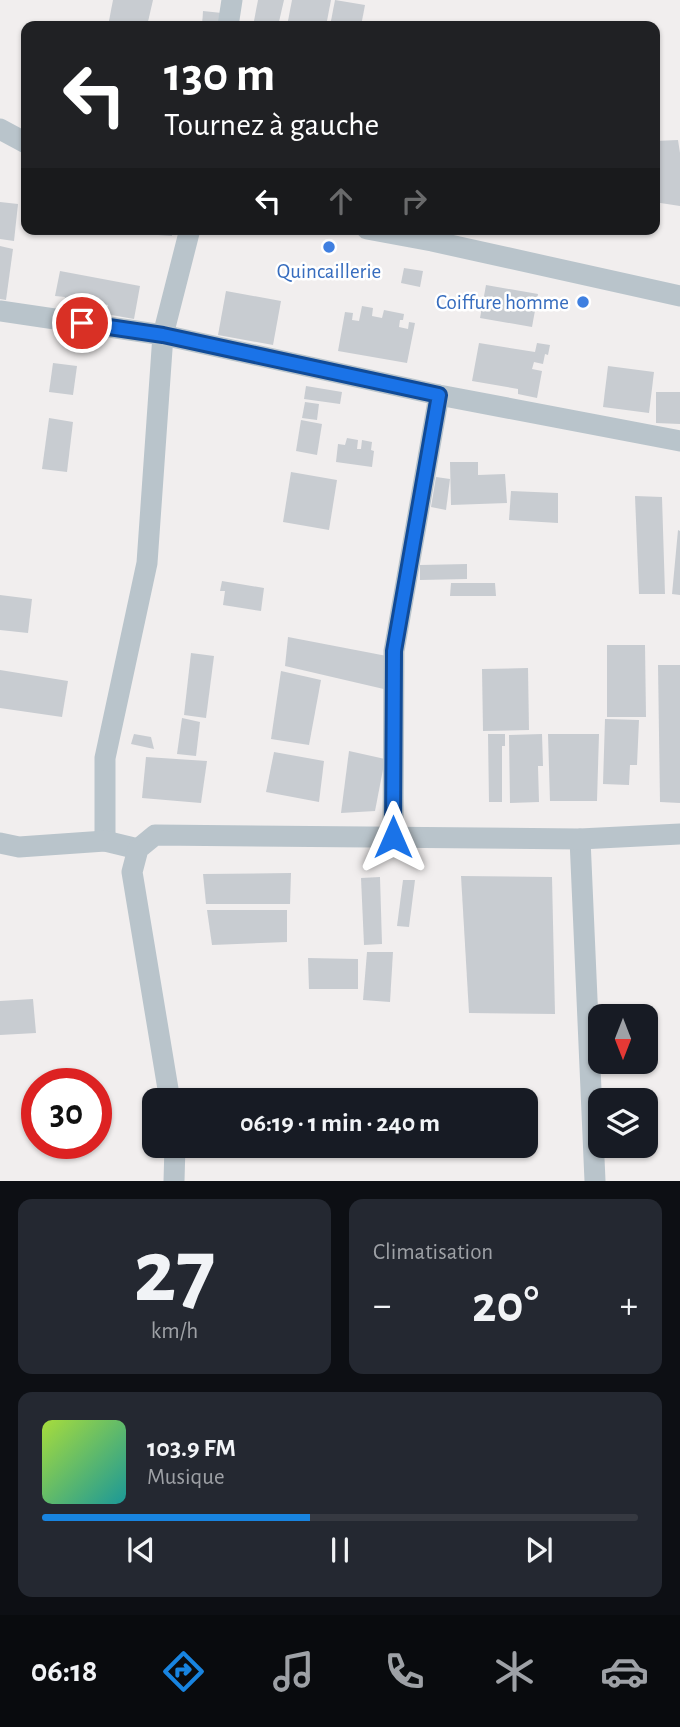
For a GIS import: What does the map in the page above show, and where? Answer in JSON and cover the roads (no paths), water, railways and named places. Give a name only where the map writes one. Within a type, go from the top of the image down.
[{"type":"street","points":[[229,21],[232,0]]},
{"type":"street","points":[[0,129],[21,140]]},
{"type":"street","points":[[105,841],[105,758],[147,563],[163,335],[188,235]]},
{"type":"street","points":[[400,235],[680,296]]},
{"type":"street","points":[[0,311],[163,335],[439,395],[680,441]]},
{"type":"street","points":[[393,837],[394,651],[439,395]]},
{"type":"street","points":[[168,1088],[132,872],[138,849],[155,835],[580,839],[680,834]]},
{"type":"street","points":[[580,839],[595,1181]]},
{"type":"street","points":[[0,843],[19,847],[105,841],[138,849]]},
{"type":"street","points":[[174,1181],[175,1158]]},
{"type":"place","name":"Quincaillerie","points":[[329,247]]},
{"type":"place","name":"Coiffure homme","points":[[583,302]]}]
